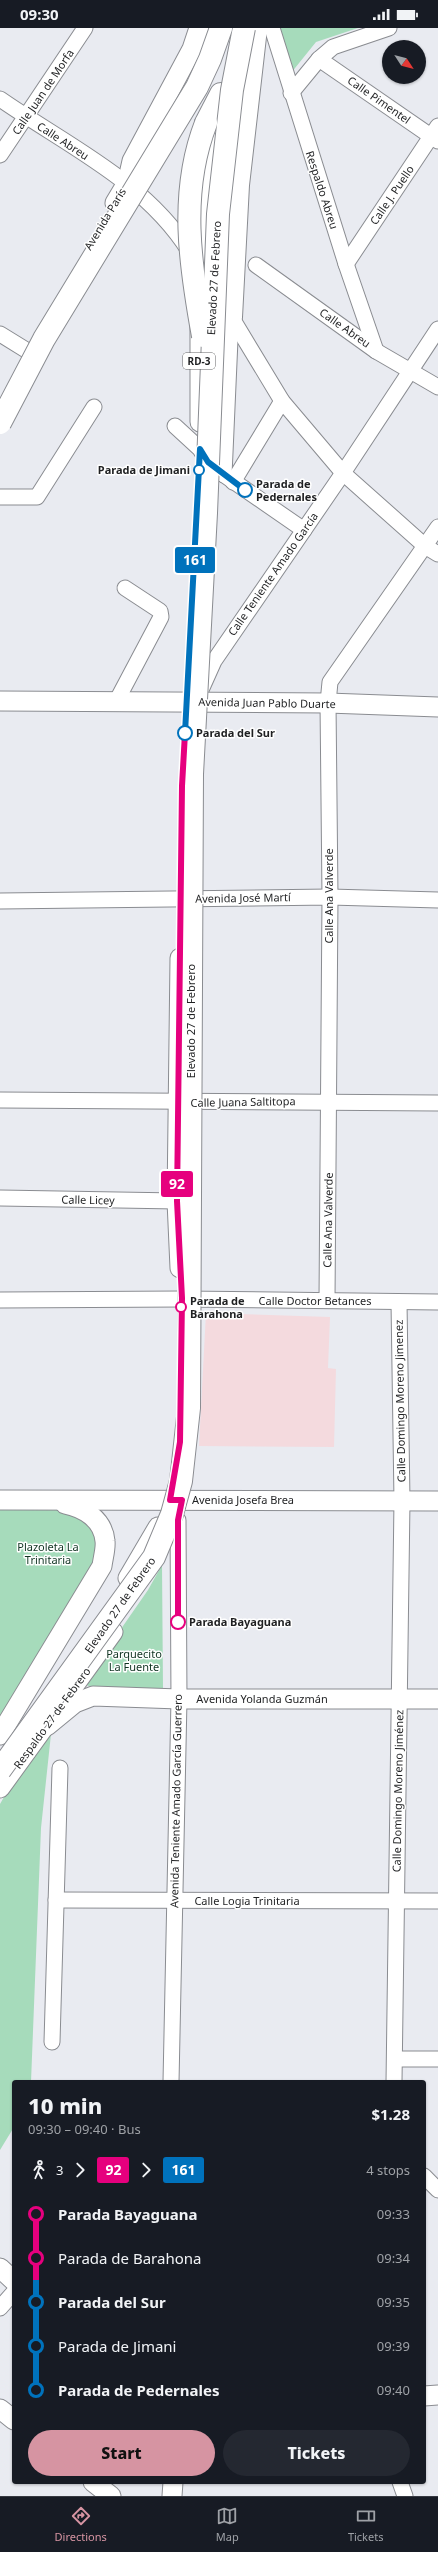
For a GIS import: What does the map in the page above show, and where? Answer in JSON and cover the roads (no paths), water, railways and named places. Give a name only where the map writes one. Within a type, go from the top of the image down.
[{"type":"highway","points":[[127,183],[142,165],[188,88],[214,28]]},
{"type":"highway","points":[[0,423],[44,339],[197,87],[210,59],[221,28]]},
{"type":"highway","name":"Elevado 27 de Febrero","points":[[0,1770],[154,1557],[172,1514],[187,1444],[189,1400],[192,774],[210,430],[210,374],[218,214],[232,90],[244,28]]},
{"type":"highway","points":[[231,317],[238,185],[256,28]]},
{"type":"highway","points":[[210,374],[194,287],[189,203],[191,172],[198,145],[206,123],[221,94]]},
{"type":"main road","name":"Avenida París","points":[[0,404],[26,350],[127,183],[132,161],[192,49],[199,28]]},
{"type":"main road","name":"RD-3","points":[[176,1500],[180,1442],[182,1298],[177,1201],[182,786],[191,702],[200,449],[202,270],[205,174],[221,94],[234,70],[250,28]]},
{"type":"main road","name":"Avenida Juan Pablo Duarte","points":[[0,701],[191,702],[438,707]]},
{"type":"main road","points":[[0,1735],[102,1566],[106,1541],[100,1526],[91,1514],[79,1507],[45,1499]]},
{"type":"main road","name":"Avenida Josefa Brea","points":[[0,1500],[438,1500]]},
{"type":"main road","name":"Respaldo 27 de Febrero","points":[[0,1788],[47,1726],[160,1562],[178,1520],[176,1500]]},
{"type":"main road","points":[[0,1756],[133,1569],[176,1500]]},
{"type":"main road","name":"Avenida Yolanda Guzmán","points":[[47,1726],[75,1703],[93,1696],[179,1699],[438,1699]]},
{"type":"main road","points":[[0,2268],[12,2280]]},
{"type":"main road","points":[[0,2275],[12,2281]]},
{"type":"main road","points":[[426,2396],[438,2395]]},
{"type":"main road","points":[[0,2408],[12,2418]]},
{"type":"main road","points":[[96,2484],[111,2496]]},
{"type":"main road","points":[[172,2484],[172,2496]]},
{"type":"street","name":"Calle Juan de Morfa","points":[[0,155],[85,28]]},
{"type":"street","name":"Respaldo Abreu","points":[[272,28],[291,93],[346,264],[376,351]]},
{"type":"street","points":[[291,93],[319,59],[333,47],[389,28]]},
{"type":"street","name":"Calle Pimentel","points":[[319,59],[436,135]]},
{"type":"street","name":"Calle Abreu","points":[[0,99],[127,183],[171,224],[202,270],[282,401],[343,473],[425,546],[438,554]]},
{"type":"street","name":"Calle J. Puello","points":[[346,264],[436,135]]},
{"type":"street","name":"Calle Abreu","points":[[256,265],[376,351],[438,387]]},
{"type":"street","points":[[229,479],[231,317]]},
{"type":"street","name":"Calle Teniente Amado García","points":[[191,702],[214,660],[343,473],[438,329]]},
{"type":"street","points":[[0,334],[26,350]]},
{"type":"street","points":[[229,479],[282,401]]},
{"type":"street","points":[[0,497],[37,497],[94,407]]},
{"type":"street","points":[[175,426],[200,449],[208,462],[229,479],[304,530]]},
{"type":"street","name":"Calle Ana Valverde","points":[[327,1300],[330,897],[328,704],[330,682],[438,527]]},
{"type":"street","points":[[116,702],[162,617],[160,610],[125,588]]},
{"type":"street","name":"Avenida José Martí","points":[[0,901],[330,897],[438,900]]},
{"type":"street","name":"Calle Juana Saltitopa","points":[[0,1100],[178,1102],[329,1101],[438,1103]]},
{"type":"street","name":"Calle Licey","points":[[0,1198],[177,1201]]},
{"type":"street","name":"Calle Doctor Betances","points":[[0,1300],[182,1298],[438,1302]]},
{"type":"street","name":"Calle Domingo Moreno Jimenez","points":[[399,1302],[402,1501]]},
{"type":"street","name":"Calle Domingo Moreno Jiménez","points":[[394,2080],[398,1698],[402,1501]]},
{"type":"street","name":"Avenida Teniente Amado García Guerrero","points":[[171,2080],[179,1699],[178,1520]]},
{"type":"street","points":[[52,2042],[60,1768]]},
{"type":"street","name":"Calle Logia Trinitaria","points":[[56,1900],[438,1901]]},
{"type":"street","points":[[394,2059],[438,2058]]},
{"type":"street","points":[[426,2178],[438,2190]]},
{"type":"street","points":[[0,2308],[12,2294]]},
{"type":"street","points":[[401,2484],[405,2496]]},
{"type":"place","name":"Parada de Jimani","points":[[199,470]]},
{"type":"place","name":"Parada de Pedernales","points":[[245,490]]},
{"type":"place","name":"Parada del Sur","points":[[185,733]]},
{"type":"place","name":"Parada de Barahona","points":[[181,1307]]},
{"type":"place","name":"Parada Bayaguana","points":[[178,1622]]},
{"type":"park label","name":"Plazoleta La Trinitaria","points":[[48,1553]]},
{"type":"park label","name":"Parquecito La Fuente","points":[[134,1660]]}]
